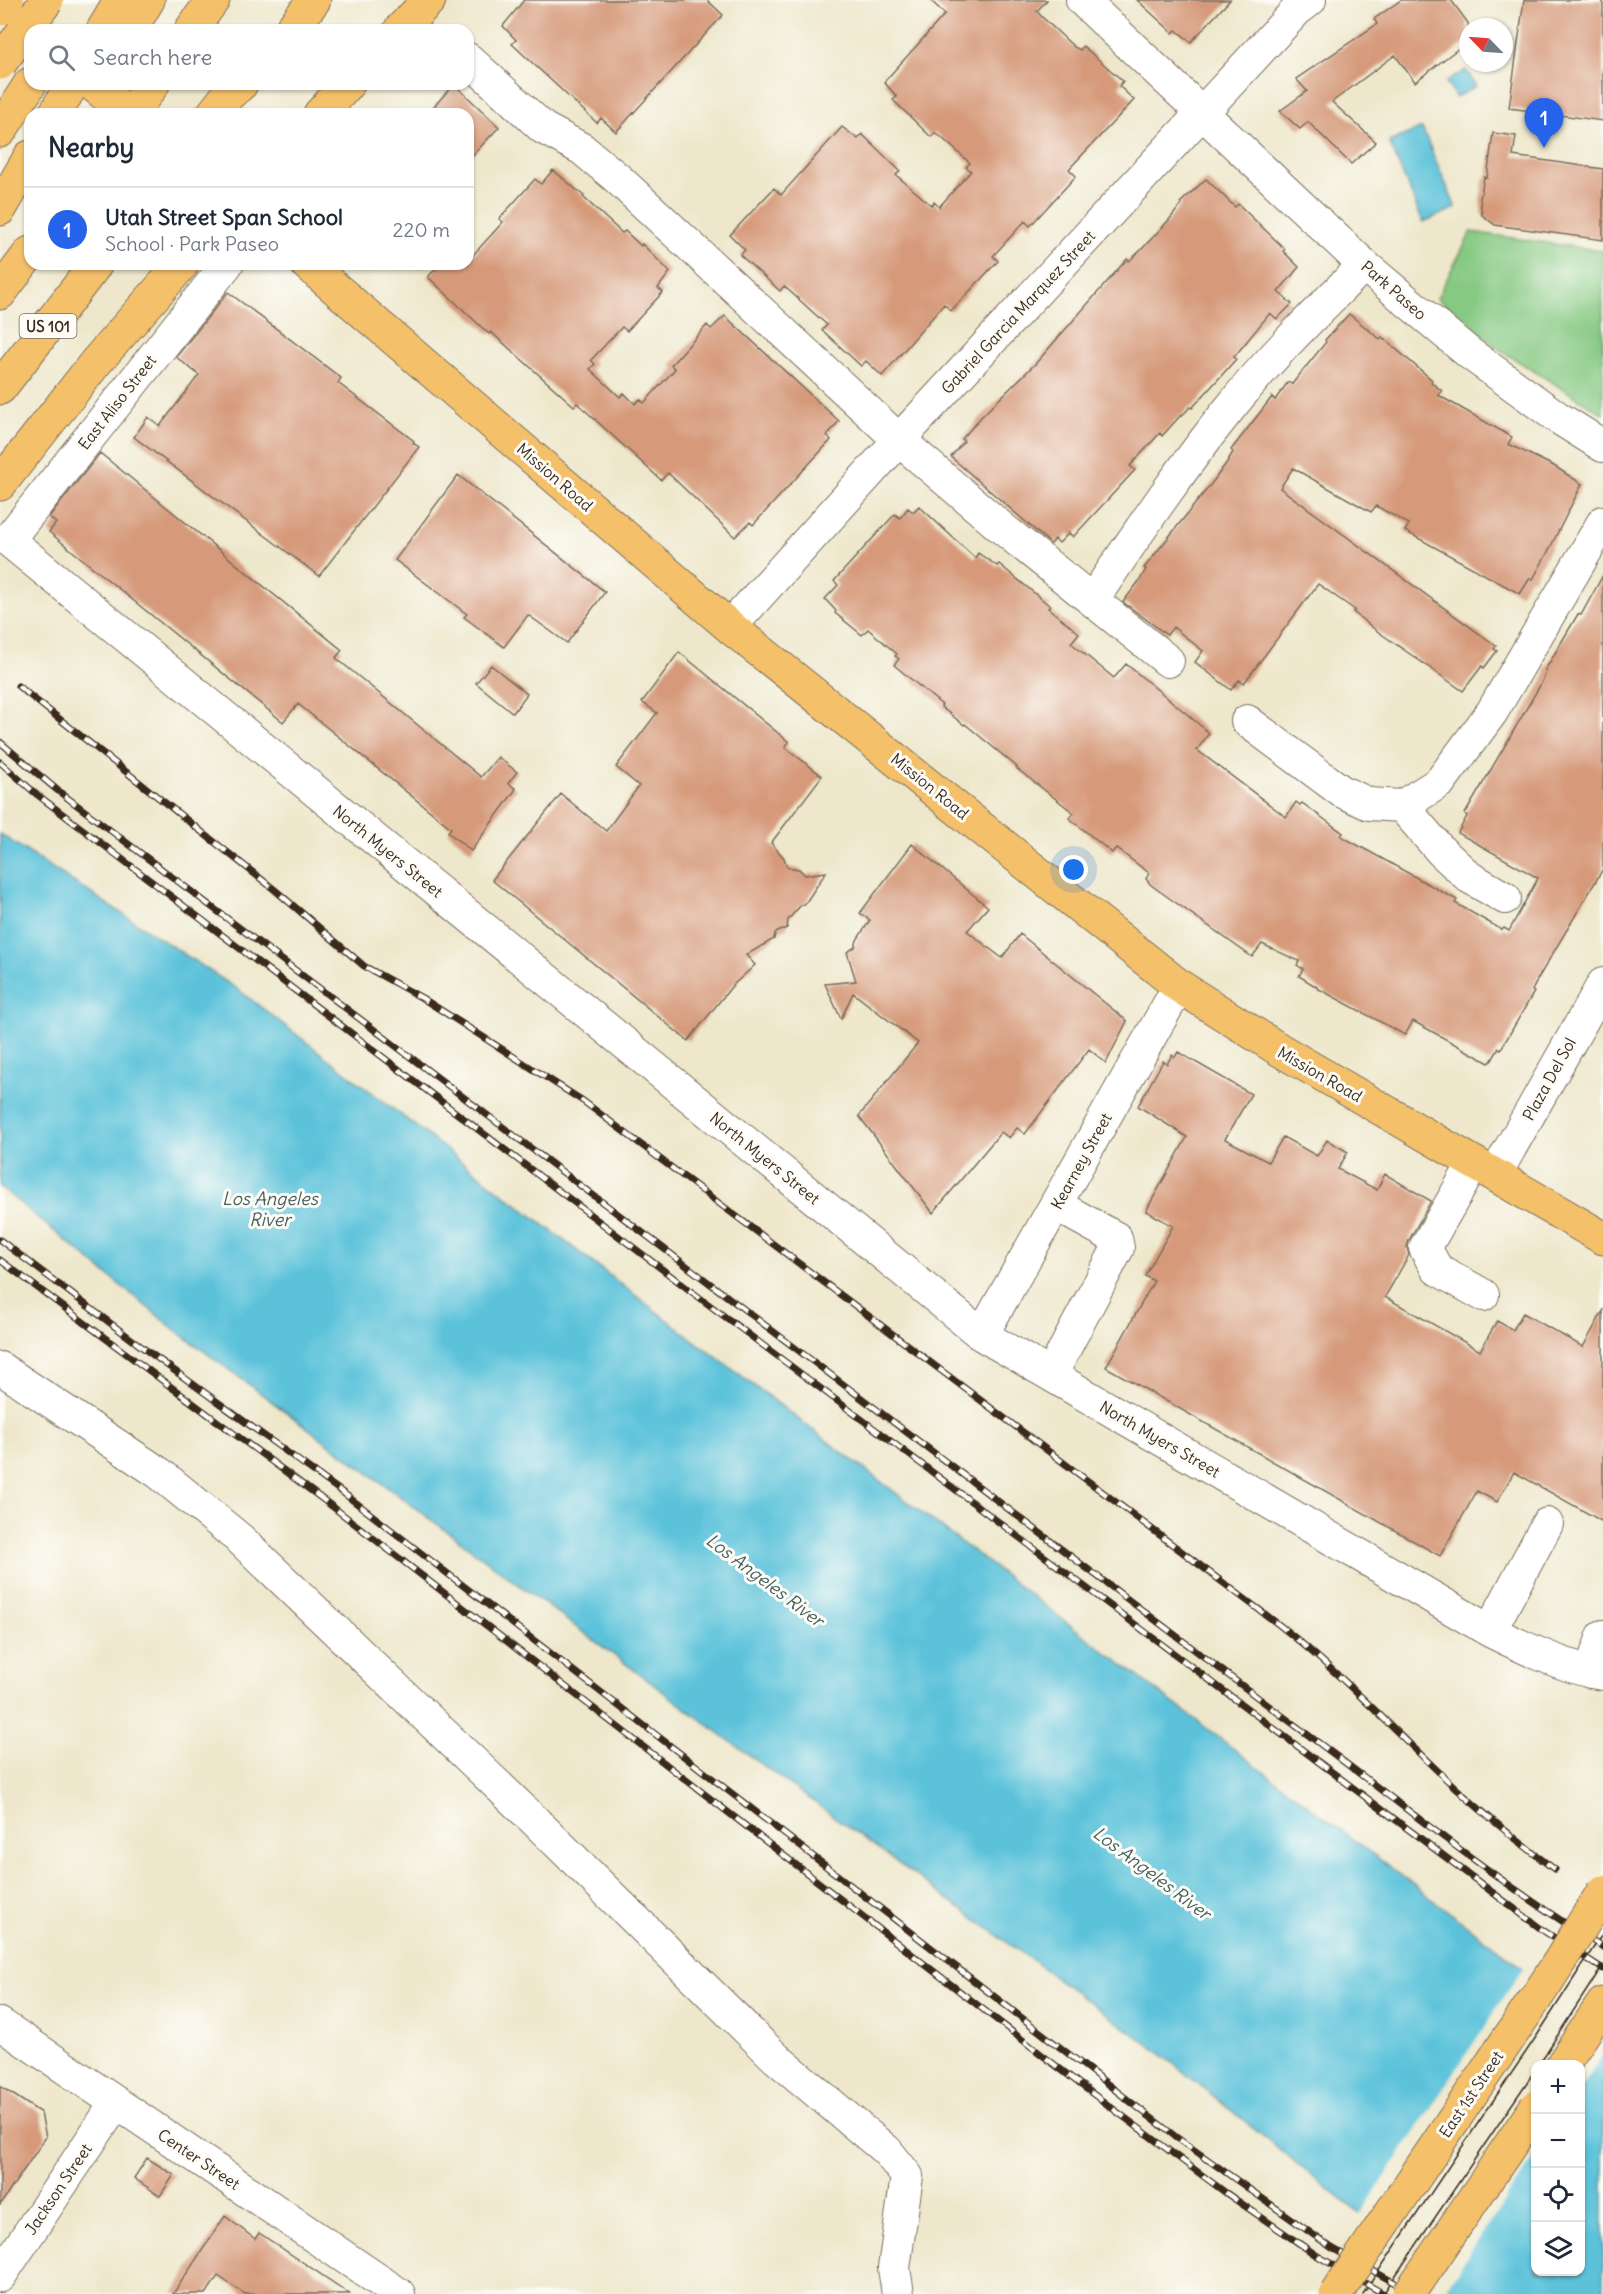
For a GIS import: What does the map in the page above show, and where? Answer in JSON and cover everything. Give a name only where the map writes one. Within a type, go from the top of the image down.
[{"type":"main road","points":[[7,0],[0,9],[24,28]]},
{"type":"main road","points":[[29,24],[47,0]]},
{"type":"main road","points":[[107,24],[121,0]]},
{"type":"main road","points":[[134,24],[148,0]]},
{"type":"main road","points":[[196,24],[213,0]]},
{"type":"main road","points":[[276,24],[292,0]]},
{"type":"main road","points":[[296,24],[314,0]]},
{"type":"main road","points":[[0,63],[24,31]]},
{"type":"main road","points":[[0,131],[26,90]]},
{"type":"main road","points":[[62,108],[83,90]]},
{"type":"main road","points":[[96,90],[122,108]]},
{"type":"main road","points":[[135,108],[148,90]]},
{"type":"main road","points":[[326,108],[342,90]]},
{"type":"main road","points":[[0,208],[24,167]]},
{"type":"main road","points":[[0,293],[24,262]]},
{"type":"main road","name":"US 101","points":[[0,388],[91,270]]},
{"type":"main road","points":[[0,484],[96,362],[177,270]]},
{"type":"main road","name":"Mission Road","points":[[314,270],[730,627],[1179,986],[1280,1050],[1603,1238]]},
{"type":"main road","name":"East 1st Street","points":[[1336,2294],[1542,1989],[1603,1892]]},
{"type":"main road","points":[[1566,2060],[1603,2004]]},
{"type":"main road","points":[[1409,2294],[1531,2113]]},
{"type":"street","name":"Park Paseo","points":[[1082,0],[1364,265],[1469,353],[1557,417],[1603,446]]},
{"type":"street","name":"Gabriel Garcia Marquez Street","points":[[730,627],[899,440],[1297,10],[1310,0]]},
{"type":"street","points":[[474,65],[543,128],[582,149],[617,178],[899,440],[1002,528],[1168,660]]},
{"type":"street","points":[[1090,599],[1102,586],[1174,480],[1231,406],[1285,345],[1364,265]]},
{"type":"street","name":"East Aliso Street","points":[[8,540],[222,270]]},
{"type":"street","points":[[1247,721],[1341,791],[1369,804],[1402,806],[1440,782],[1492,712],[1603,522]]},
{"type":"street","name":"North Myers Street","points":[[8,540],[982,1335],[1490,1631],[1519,1645],[1599,1676]]},
{"type":"street","points":[[1402,806],[1441,851],[1469,878],[1505,898]]},
{"type":"street","name":"Plaza Del Sol","points":[[1483,1295],[1437,1269],[1425,1248],[1484,1169],[1603,984]]},
{"type":"street","name":"Kearney Street","points":[[982,1335],[1179,986]]},
{"type":"street","points":[[1051,1375],[1118,1248],[1116,1238],[1056,1205]]},
{"type":"street","points":[[0,1368],[159,1473],[242,1540],[532,1818],[776,2058],[887,2151],[907,2176],[894,2268],[898,2294]]},
{"type":"street","points":[[1490,1631],[1547,1524]]},
{"type":"street","points":[[1599,1676],[1603,1636]]},
{"type":"street","name":"Center Street","points":[[0,2024],[399,2294]]},
{"type":"street","name":"Jackson Street","points":[[0,2276],[116,2103]]},
{"type":"green space","points":[[1471,232],[1603,251],[1603,414],[1500,350],[1437,298]]},
{"type":"water","points":[[1463,72],[1467,72],[1476,86],[1456,98],[1446,82]]},
{"type":"water","points":[[1422,128],[1456,208],[1423,222],[1389,142]]},
{"type":"water","name":"Los Angeles River","points":[[0,834],[236,988],[670,1322],[1514,1961],[1603,2040],[1603,2294],[1459,2294],[1160,2053],[746,1753],[174,1329],[0,1187]]},
{"type":"pier","points":[[1524,1967],[1603,2036],[1603,2054],[1585,2081],[1585,2060],[1531,2060],[1531,2161],[1446,2288],[1358,2218]]},
{"type":"building","points":[[524,0],[707,0],[723,15],[616,132],[601,118],[597,123],[512,44],[516,40],[503,26]]},
{"type":"building","points":[[930,0],[1047,0],[1037,11],[1041,16],[1074,47],[1080,50],[1083,46],[1123,81],[1119,86],[1134,100],[1069,169],[1076,176],[1030,226],[1025,221],[993,256],[998,261],[951,311],[944,304],[882,376],[866,361],[861,366],[822,330],[827,325],[784,286],[780,291],[740,255],[745,250],[730,235],[774,188],[781,195],[842,127],[858,139],[862,134],[900,171],[896,175],[931,205],[934,202],[939,207],[971,171],[966,167],[970,163],[935,133],[931,137],[893,100],[897,97],[884,82],[945,14]]},
{"type":"building","points":[[1137,0],[1230,0],[1191,42],[1176,30],[1173,33]]},
{"type":"building","points":[[1401,0],[1451,0],[1464,18],[1459,18],[1459,48],[1415,82],[1395,55],[1332,102],[1376,142],[1351,164],[1308,122],[1300,129],[1280,111],[1307,91],[1296,79],[1377,24],[1374,19]]},
{"type":"building","points":[[1524,0],[1603,0],[1603,121],[1509,108]]},
{"type":"building","points":[[449,90],[460,90],[499,127],[474,154],[474,108],[432,108]]},
{"type":"building","points":[[1493,133],[1516,136],[1513,156],[1603,169],[1603,240],[1495,225],[1482,215],[1480,199],[1484,177],[1487,178]]},
{"type":"building","points":[[553,170],[622,233],[625,231],[641,246],[642,244],[670,272],[658,288],[663,292],[627,331],[622,327],[591,360],[595,364],[590,369],[620,397],[624,393],[635,404],[640,399],[644,403],[675,369],[671,365],[707,325],[711,329],[725,316],[839,421],[827,436],[831,440],[753,525],[750,522],[735,537],[668,473],[661,480],[577,403],[574,406],[491,332],[489,334],[428,277],[434,270],[474,270],[474,254],[503,222],[499,219],[535,179],[541,184]]},
{"type":"building","points":[[1206,179],[1235,207],[1238,204],[1285,249],[1283,251],[1299,267],[1278,292],[1292,304],[1277,319],[1270,313],[1222,375],[1162,436],[1160,433],[1130,466],[1135,470],[1073,537],[1069,533],[1059,543],[1055,539],[1051,544],[951,457],[964,441],[962,439],[981,417],[1036,363],[1127,259],[1129,261],[1140,251],[1169,220],[1181,205],[1180,203]]},
{"type":"building","points":[[228,292],[341,378],[338,383],[419,447],[319,576],[134,437],[148,417],[160,426],[199,375],[176,357]]},
{"type":"building","points":[[1349,314],[1380,339],[1382,337],[1432,380],[1431,382],[1442,391],[1438,395],[1512,437],[1508,444],[1554,466],[1582,484],[1533,579],[1530,578],[1520,594],[1405,531],[1409,524],[1376,506],[1371,512],[1293,468],[1280,488],[1496,646],[1494,649],[1497,651],[1463,691],[1377,631],[1353,612],[1355,610],[1318,584],[1244,683],[1239,680],[1231,690],[1195,662],[1203,651],[1173,627],[1167,635],[1123,602],[1140,580],[1146,569],[1144,568],[1215,479],[1233,452],[1231,450],[1272,397],[1275,400],[1288,382],[1292,384],[1326,342],[1325,340]]},
{"type":"building","points":[[100,453],[342,650],[336,658],[481,777],[498,757],[517,772],[508,783],[516,789],[471,851],[448,832],[451,828],[298,704],[283,722],[49,532],[56,523],[49,517]]},
{"type":"building","points":[[458,475],[605,592],[567,643],[528,615],[504,647],[464,617],[467,614],[395,560]]},
{"type":"building","points":[[919,506],[975,558],[978,553],[997,566],[999,564],[1050,606],[1048,608],[1079,633],[1071,643],[1114,678],[1126,664],[1187,714],[1209,733],[1197,750],[1286,817],[1296,802],[1300,805],[1302,803],[1343,833],[1341,836],[1457,900],[1455,903],[1502,930],[1504,928],[1509,931],[1538,878],[1458,833],[1467,816],[1465,814],[1542,682],[1545,670],[1578,614],[1581,615],[1603,575],[1603,869],[1537,980],[1532,991],[1534,992],[1501,1049],[1499,1048],[1492,1060],[1489,1063],[1413,1021],[1405,1035],[1317,988],[1299,976],[1303,969],[1297,965],[1299,961],[1262,944],[1252,957],[1151,885],[1146,879],[1149,873],[1116,848],[1112,853],[1069,818],[1074,813],[941,707],[942,705],[894,665],[899,659],[895,656],[897,654],[868,629],[862,635],[835,613],[836,611],[825,599],[838,585],[834,581],[895,514],[900,518],[908,508],[913,512]]},
{"type":"building","points":[[679,652],[789,742],[785,747],[822,776],[771,843],[784,858],[787,867],[799,869],[805,875],[826,872],[805,904],[801,905],[788,920],[787,928],[775,933],[774,939],[746,955],[755,965],[732,986],[688,1041],[492,880],[561,794],[606,831],[639,786],[616,767],[657,713],[642,702]]},
{"type":"building","points":[[491,665],[527,694],[513,713],[476,683]]},
{"type":"building","points":[[912,844],[988,907],[967,931],[1002,958],[1020,934],[1127,1021],[1106,1063],[1089,1049],[1025,1134],[1017,1128],[1009,1138],[1001,1132],[933,1213],[859,1116],[918,1043],[853,993],[841,1019],[825,984],[856,981],[847,952],[855,947],[870,920],[860,913]]},
{"type":"building","points":[[1178,1052],[1251,1094],[1225,1139],[1268,1162],[1283,1137],[1317,1156],[1327,1140],[1348,1152],[1338,1169],[1377,1190],[1385,1174],[1431,1201],[1409,1240],[1407,1247],[1409,1255],[1385,1297],[1480,1351],[1497,1321],[1513,1330],[1523,1313],[1583,1347],[1603,1311],[1603,1522],[1514,1472],[1497,1502],[1477,1491],[1440,1556],[1106,1367],[1154,1281],[1145,1276],[1173,1226],[1146,1211],[1187,1137],[1138,1106],[1163,1061],[1167,1064],[1172,1055],[1175,1057]]},
{"type":"building","points":[[0,2086],[41,2113],[46,2137],[0,2205]]},
{"type":"building","points":[[147,2158],[174,2175],[160,2196],[134,2178]]},
{"type":"building","points":[[225,2216],[255,2239],[259,2233],[350,2294],[245,2294],[218,2276],[206,2294],[173,2294]]},
{"type":"tram line","points":[[1363,2294],[1603,1933]]},
{"type":"tram line","points":[[1542,2060],[1603,1965]]},
{"type":"tram line","points":[[1383,2294],[1531,2076]]},
{"type":"railway","points":[[18,686],[275,890],[364,966],[422,998],[583,1101],[1278,1624],[1342,1679],[1469,1800],[1554,1869]]},
{"type":"railway","points":[[0,742],[57,790],[1436,1831],[1518,1891],[1603,1947]]},
{"type":"railway","points":[[0,762],[35,793],[704,1301],[1544,1931],[1603,1969]]},
{"type":"railway","points":[[0,1240],[146,1350],[346,1495],[1176,2137],[1332,2248],[1415,2294]]},
{"type":"railway","points":[[0,1260],[333,1507],[1081,2085],[1226,2193],[1316,2255],[1384,2294]]},
{"type":"place","name":"Utah Street Span School","points":[[1544,148]]}]
